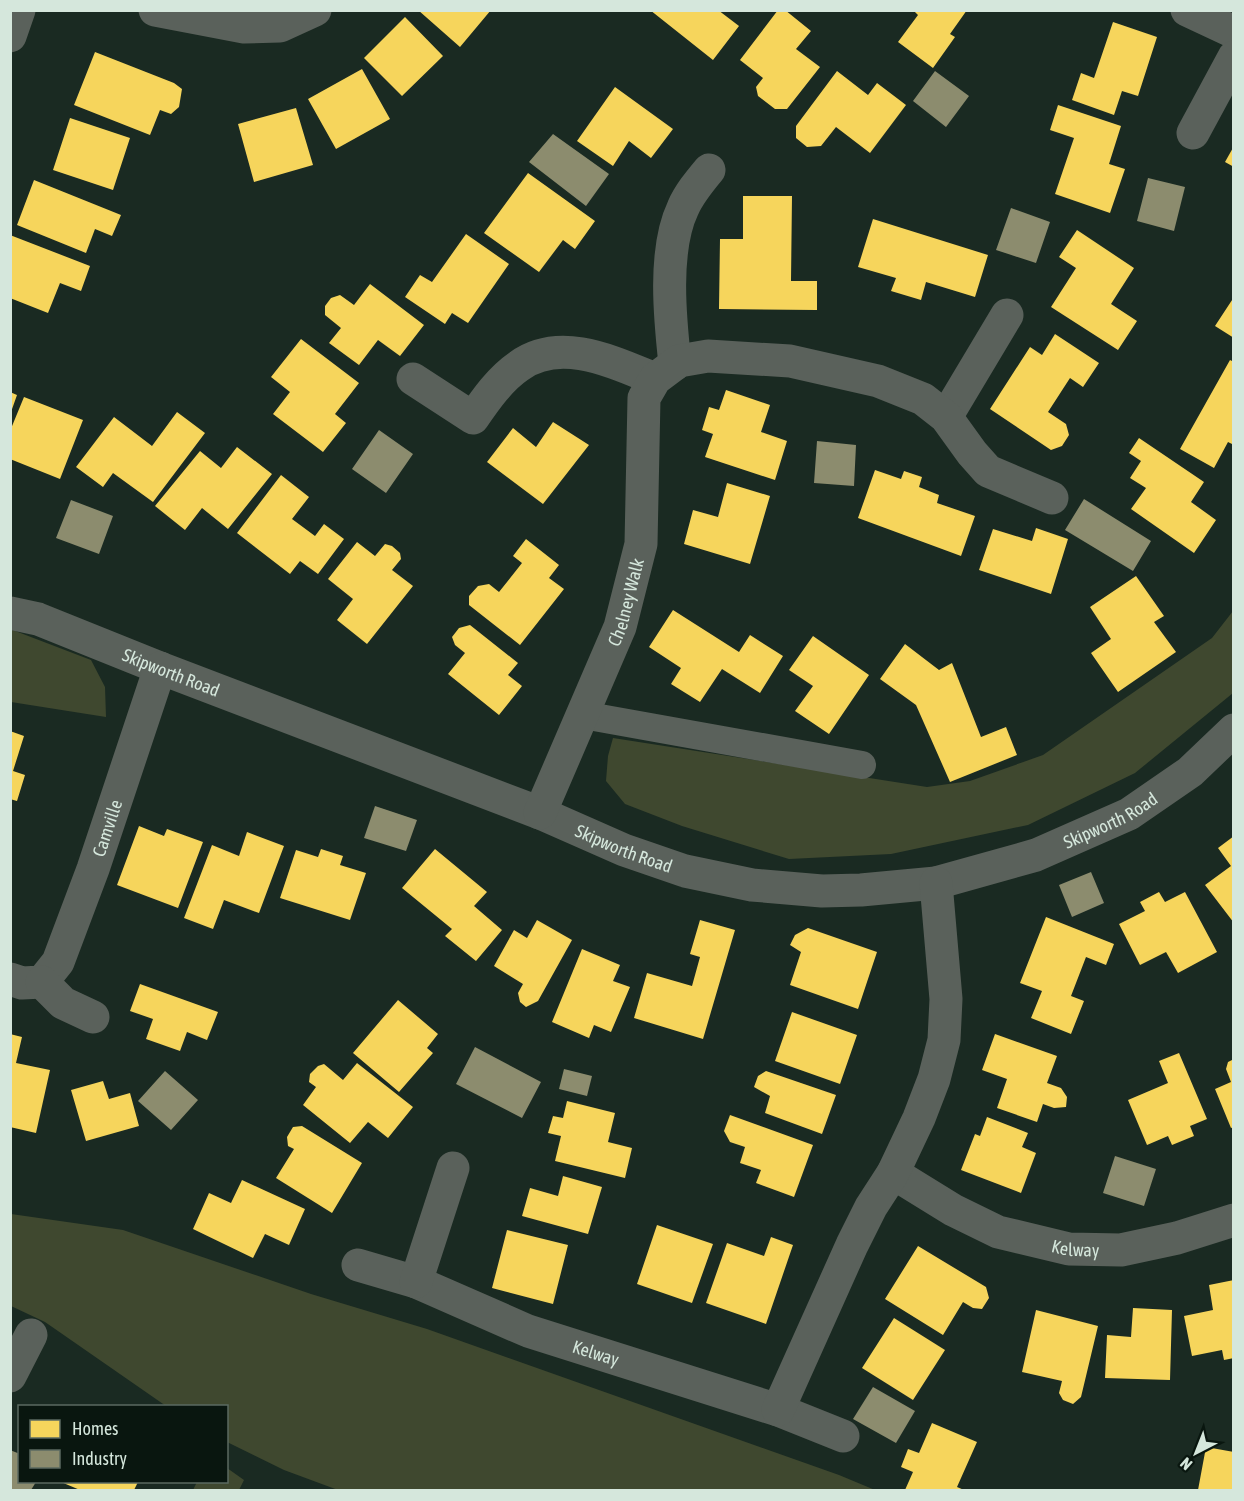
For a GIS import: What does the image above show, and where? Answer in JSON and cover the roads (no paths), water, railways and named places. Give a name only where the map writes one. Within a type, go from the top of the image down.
[{"type":"street","points":[[10,36],[19,10]]},
{"type":"street","points":[[155,10],[244,27],[280,26],[315,10]]},
{"type":"street","points":[[1187,10],[1233,32]]},
{"type":"street","points":[[1193,133],[1233,57]]},
{"type":"street","name":"Chelney Walk","points":[[540,813],[620,627],[641,544],[644,398],[665,372],[671,328],[671,256],[675,231],[682,209],[709,170]]},
{"type":"street","points":[[946,417],[1007,315]]},
{"type":"street","points":[[413,379],[473,418],[494,389],[517,366],[532,357],[552,352],[578,353],[665,372],[679,361],[708,357],[790,361],[878,381],[923,399],[946,417],[988,471],[1052,498]]},
{"type":"street","name":"Skipworth Road","points":[[10,613],[38,619],[540,813],[624,850],[685,871],[752,885],[842,891],[936,883],[1036,855],[1129,814],[1190,772],[1233,730]]},
{"type":"street","name":"Camville","points":[[26,980],[58,963],[93,869],[160,668]]},
{"type":"street","points":[[778,1410],[852,1245],[893,1173],[919,1118],[934,1079],[944,1040],[946,999],[936,883]]},
{"type":"street","name":"Camville","points":[[26,980],[63,1003],[93,1017]]},
{"type":"street","points":[[416,1282],[453,1168]]},
{"type":"street","name":"Kelway","points":[[893,1173],[953,1210],[998,1232],[1069,1249],[1121,1250],[1178,1238],[1233,1220]]},
{"type":"street","name":"Kelway","points":[[358,1265],[416,1282],[528,1331],[778,1410],[843,1436]]},
{"type":"street","points":[[10,1377],[31,1335]]},
{"type":"lane","points":[[583,715],[862,765]]}]
